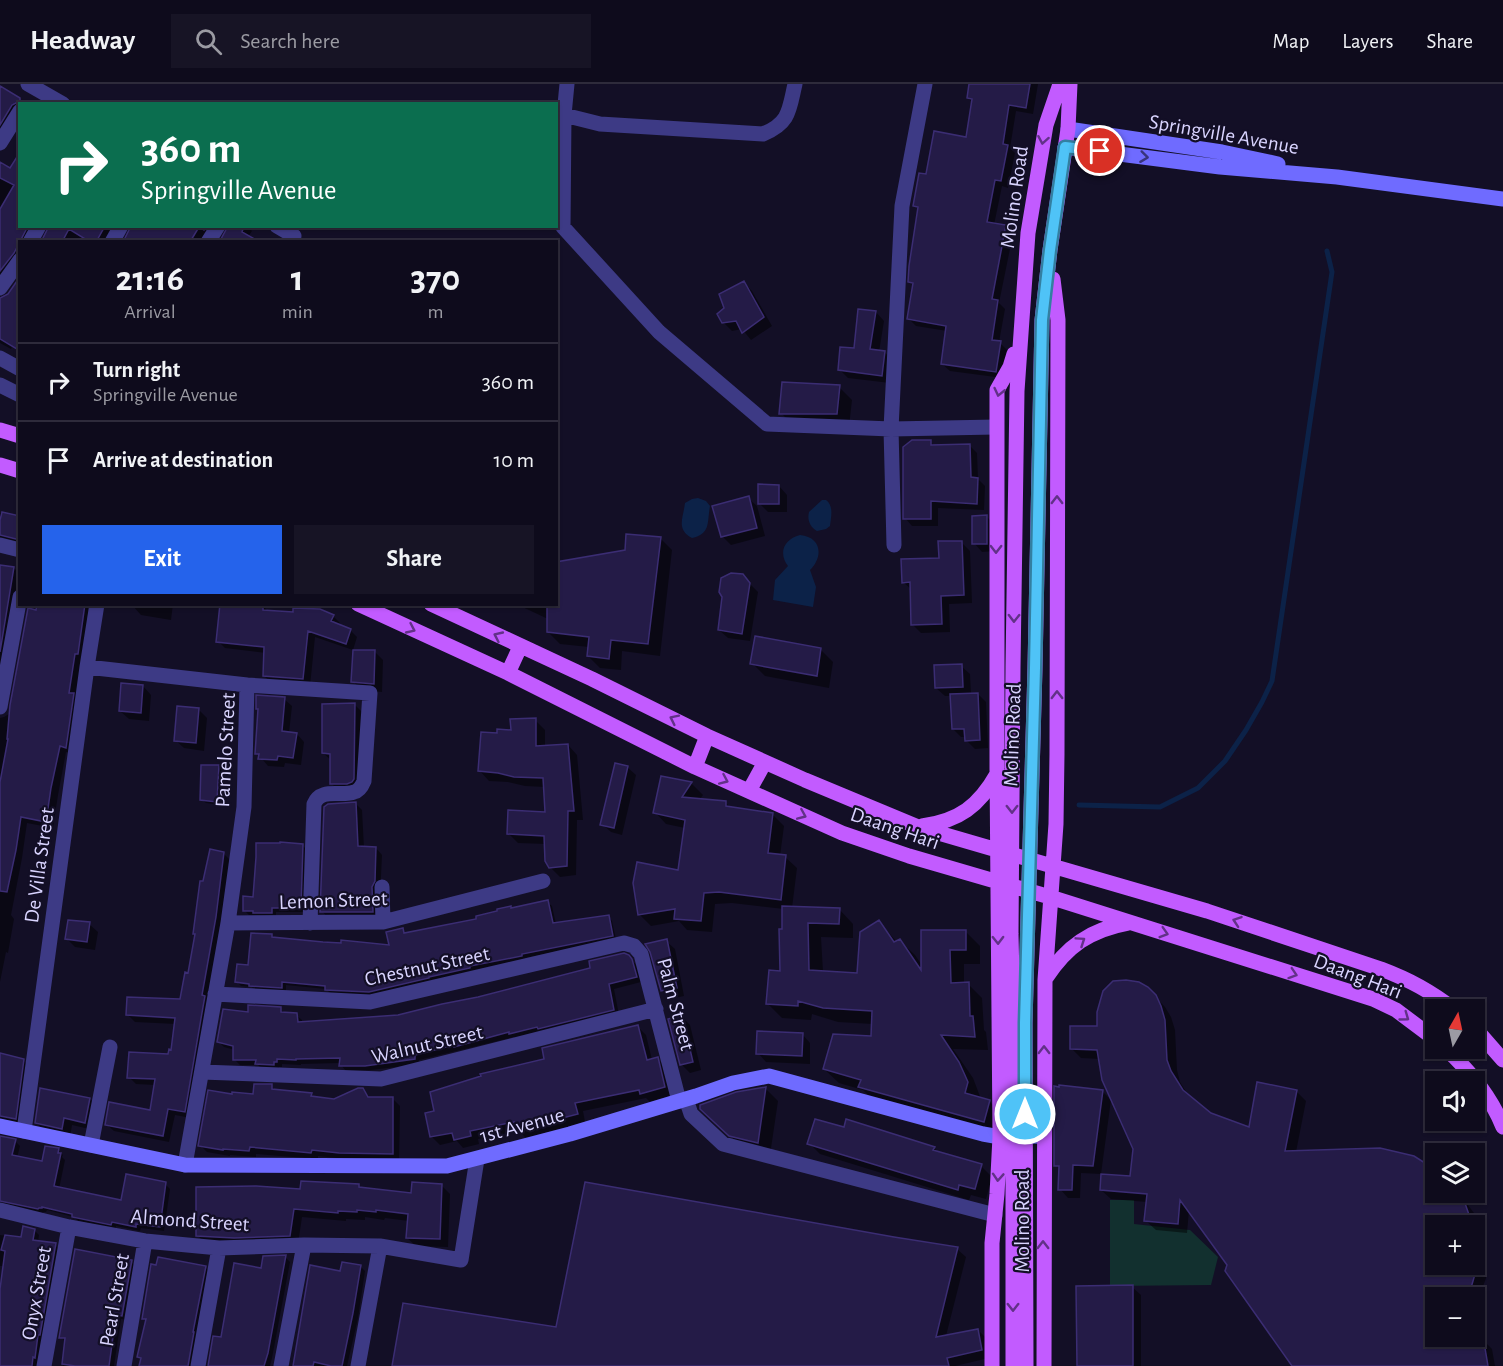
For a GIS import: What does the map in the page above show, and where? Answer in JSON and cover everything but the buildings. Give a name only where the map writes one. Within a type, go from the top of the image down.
[{"type":"main road","name":"Molino Road","points":[[1013,1366],[1011,934],[1017,392],[1026,252],[1046,125],[1060,84]]},
{"type":"main road","name":"Molino Road","points":[[1026,1366],[1025,1023],[1042,320],[1068,129],[1070,84]]},
{"type":"main road","name":"Molino Road","points":[[1044,1366],[1045,980],[1056,818],[1058,320],[1050,250]]},
{"type":"main road","name":"Molino Road","points":[[992,1366],[992,1243],[1000,1137],[997,390],[1010,368],[1022,319]]},
{"type":"main road","points":[[0,430],[18,435]]},
{"type":"main road","points":[[0,465],[18,470]]},
{"type":"main road","name":"Daang Hari","points":[[361,606],[508,673],[695,767],[842,833],[909,856],[1050,897],[1373,999],[1396,1010],[1425,1032]]},
{"type":"main road","name":"Daang Hari","points":[[435,606],[592,679],[707,736],[918,827],[1207,911],[1381,969],[1408,980],[1441,999]]},
{"type":"main road","points":[[508,673],[520,647]]},
{"type":"main road","points":[[695,767],[707,736]]},
{"type":"main road","points":[[749,791],[765,762]]},
{"type":"main road","points":[[918,827],[942,823],[962,814],[979,801],[997,779]]},
{"type":"main road","points":[[1045,980],[1055,964],[1082,939],[1098,931],[1131,923]]},
{"type":"main road","points":[[1485,1040],[1503,1060]]},
{"type":"main road","points":[[1456,1059],[1486,1094],[1503,1127]]},
{"type":"street","points":[[567,84],[564,114],[563,227],[659,332],[767,424],[891,429],[996,427]]},
{"type":"street","points":[[564,114],[600,124],[763,134],[776,129],[785,119],[795,84]]},
{"type":"street","points":[[894,545],[891,429],[902,206],[925,84]]},
{"type":"street","points":[[25,102],[31,85],[60,102]]},
{"type":"street","points":[[0,143],[18,114]]},
{"type":"street","name":"Springville Avenue","points":[[1068,129],[1222,152],[1337,177]]},
{"type":"street","name":"Springville Avenue","points":[[1065,147],[1220,167],[1337,177],[1503,199]]},
{"type":"street","points":[[279,228],[292,239]]},
{"type":"street","points":[[0,288],[18,263]]},
{"type":"street","points":[[0,358],[18,368]]},
{"type":"street","points":[[0,386],[18,394]]},
{"type":"street","points":[[0,545],[18,550]]},
{"type":"street","points":[[0,707],[18,606]]},
{"type":"street","name":"De Villa Street","points":[[24,1131],[97,606]]},
{"type":"street","points":[[87,667],[247,685]]},
{"type":"street","name":"Pamelo Street","points":[[185,1165],[228,923],[243,807],[247,685],[370,693],[364,781],[360,789],[355,792],[322,795],[316,799],[314,804],[310,923]]},
{"type":"street","name":"Lemon Street","points":[[228,923],[383,922],[543,881]]},
{"type":"street","points":[[382,887],[383,922]]},
{"type":"street","name":"Palm Street","points":[[608,946],[624,943],[634,946],[641,954],[683,1100],[691,1114],[723,1144],[995,1215]]},
{"type":"street","name":"Chestnut Street","points":[[215,994],[370,1002],[608,946]]},
{"type":"street","name":"Walnut Street","points":[[202,1072],[381,1079],[656,1009]]},
{"type":"street","points":[[92,1145],[110,1047]]},
{"type":"street","name":"1st Avenue","points":[[0,1126],[185,1165],[447,1166],[570,1134],[733,1083],[769,1076],[983,1134],[1000,1137],[1044,1136]]},
{"type":"street","name":"Almond Street","points":[[0,1210],[69,1227],[145,1241],[219,1248],[304,1245],[380,1246],[461,1260],[477,1159]]},
{"type":"street","name":"Onyx Street","points":[[44,1366],[69,1227]]},
{"type":"street","name":"Pearl Street","points":[[124,1366],[145,1241]]},
{"type":"street","points":[[281,1366],[304,1245]]},
{"type":"street","points":[[358,1366],[380,1246]]},
{"type":"street","points":[[198,1366],[219,1248]]},
{"type":"green space","points":[[1110,1200],[1134,1200],[1134,1224],[1190,1230],[1218,1257],[1211,1285],[1110,1286]]},
{"type":"water","points":[[698,498],[706,501],[710,506],[708,522],[702,534],[692,538],[684,531],[682,519],[685,503]]},
{"type":"water","points":[[822,500],[826,500],[830,505],[830,526],[817,531],[811,525],[808,515]]},
{"type":"water","points":[[800,535],[812,539],[819,553],[810,570],[816,587],[813,607],[773,600],[775,580],[788,566],[783,556],[784,547],[794,537]]},
{"type":"waterway","points":[[1079,805],[1160,807],[1198,788],[1225,761],[1246,730],[1272,681],[1332,272],[1327,251]]},
{"type":"route","points":[[1025,1114],[1025,1023],[1042,320],[1065,147],[1100,151]]}]
